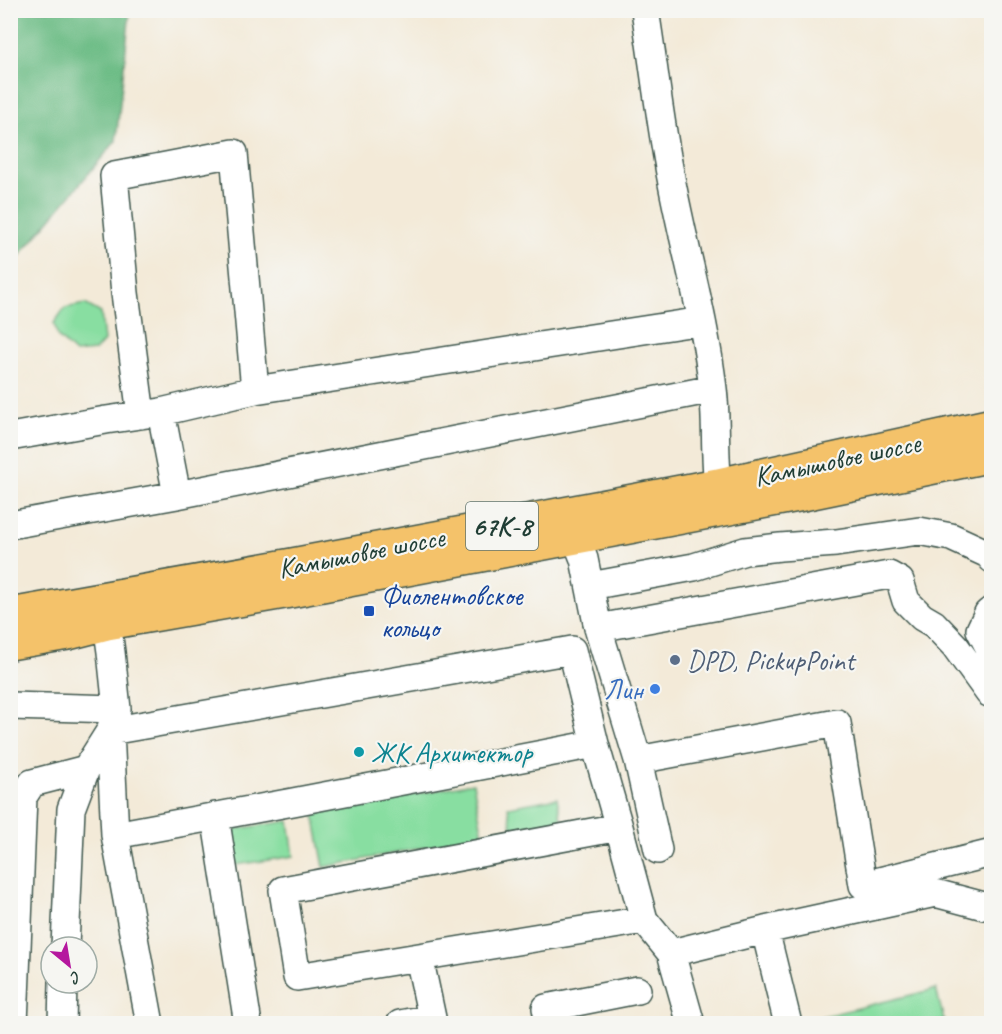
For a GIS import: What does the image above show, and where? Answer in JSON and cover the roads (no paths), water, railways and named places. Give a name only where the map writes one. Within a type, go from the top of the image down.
[{"type":"main road","name":"Камышовое шоссе","points":[[10,643],[68,633],[103,611],[292,565],[718,485],[992,425]]},
{"type":"main road","name":"Камышовое шоссе","points":[[10,615],[103,611],[296,590],[798,495],[992,455]]},
{"type":"main road","points":[[10,602],[35,599],[103,611]]},
{"type":"main road","points":[[10,657],[43,649],[68,633]]},
{"type":"lane","points":[[645,10],[671,177],[702,321],[713,389],[718,485]]},
{"type":"lane","points":[[177,495],[151,414],[125,292],[114,176],[234,153],[255,390]]},
{"type":"lane","points":[[10,437],[151,414],[255,390],[702,321]]},
{"type":"lane","points":[[10,525],[177,495],[713,389]]},
{"type":"lane","points":[[590,586],[694,567],[745,551],[780,546],[836,543],[919,531],[951,537],[988,554],[992,559]]},
{"type":"lane","points":[[575,536],[584,559],[598,628],[638,760],[658,850]]},
{"type":"lane","points":[[598,628],[889,574],[900,581],[906,601],[922,617],[934,624],[955,646],[991,696]]},
{"type":"lane","points":[[992,610],[988,613],[980,630],[992,653]]},
{"type":"lane","points":[[103,611],[111,652],[115,835],[150,1023]]},
{"type":"lane","points":[[10,705],[113,720],[572,650],[595,744],[644,920],[671,952],[691,1023]]},
{"type":"lane","points":[[66,935],[71,809],[86,770],[113,720]]},
{"type":"lane","points":[[638,760],[837,723],[863,885],[992,852]]},
{"type":"lane","points":[[115,835],[595,744]]},
{"type":"lane","points":[[14,1023],[23,797],[32,783],[86,770]]},
{"type":"lane","points":[[215,816],[248,1023]]},
{"type":"lane","points":[[619,827],[283,890],[297,977],[644,920]]},
{"type":"lane","points":[[671,952],[935,893],[989,909]]},
{"type":"lane","points":[[765,930],[788,1023]]},
{"type":"lane","points":[[400,1023],[433,1021],[419,957]]},
{"type":"lane","points":[[549,1023],[546,1008],[637,990]]},
{"type":"lane","points":[[62,1023],[63,995]]},
{"type":"place","name":"Фиолентовское кольцо","points":[[369,611]]},
{"type":"place","name":"DPD, PickupPoint","points":[[675,660]]},
{"type":"place","name":"Лин","points":[[655,689]]},
{"type":"place","name":"ЖК Архитектор","points":[[359,752]]}]
